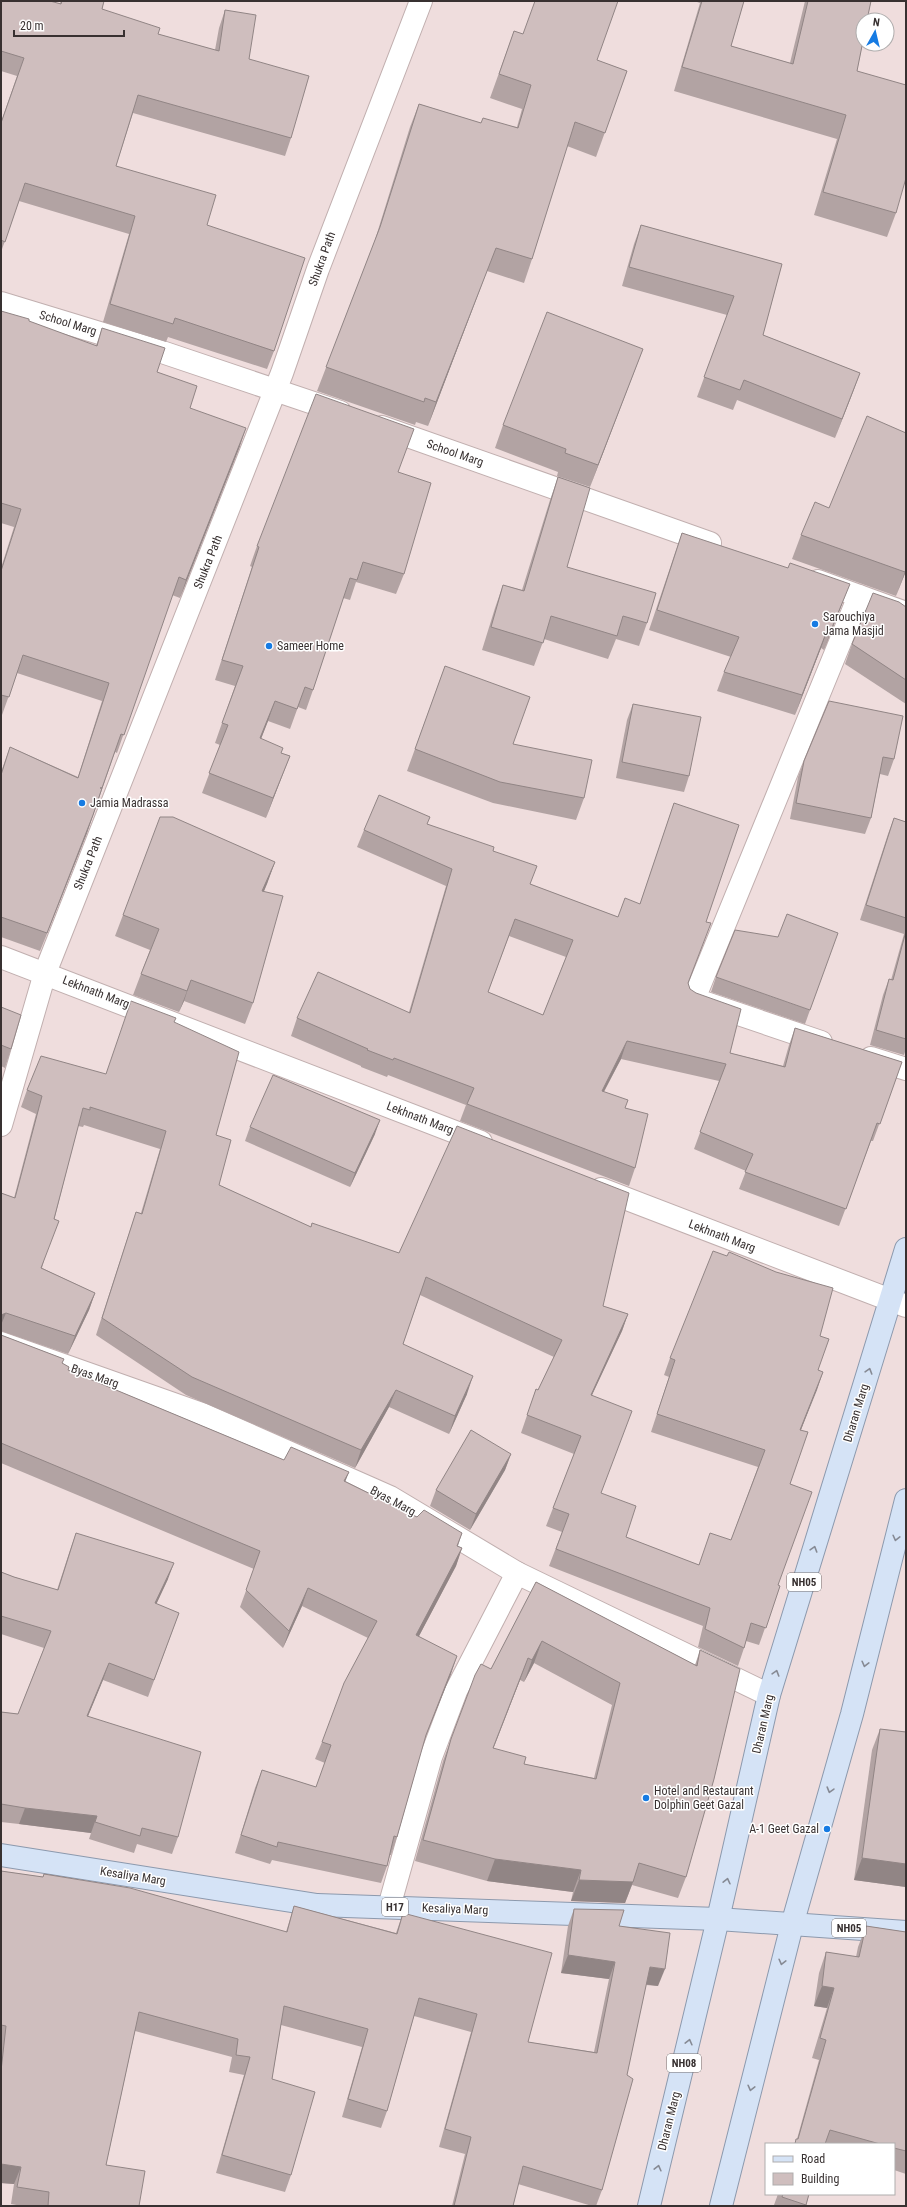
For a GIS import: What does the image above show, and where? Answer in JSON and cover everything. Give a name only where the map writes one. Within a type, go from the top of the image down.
[{"type":"main road","name":"Dharan Marg","points":[[649,2206],[718,1919],[769,1695],[898,1303],[906,1250]]},
{"type":"main road","points":[[721,2206],[792,1925],[852,1714],[906,1500]]},
{"type":"main road","name":"Kesaliya Marg","points":[[1,1855],[316,1905],[718,1919],[792,1925]]},
{"type":"main road","name":"NH05","points":[[792,1925],[906,1932]]},
{"type":"street","name":"Shukra Path","points":[[1,1125],[45,973],[282,374],[318,269],[421,1]]},
{"type":"street","name":"School Marg","points":[[1,302],[275,389],[732,551]]},
{"type":"street","points":[[799,574],[906,613]]},
{"type":"street","points":[[859,596],[694,999],[906,1069]]},
{"type":"street","name":"Lekhnath Marg","points":[[1,956],[497,1148]]},
{"type":"street","name":"Lekhnath Marg","points":[[586,1183],[898,1303]]},
{"type":"street","name":"Byas Marg","points":[[1,1343],[202,1414],[390,1497],[517,1573],[769,1695]]},
{"type":"street","points":[[389,1907],[431,1757],[456,1691],[517,1573]]},
{"type":"building","points":[[1,1],[50,1],[61,4],[62,1],[104,1],[102,9],[160,28],[158,34],[219,51],[225,10],[256,15],[249,59],[309,76],[291,138],[138,95],[116,166],[216,195],[207,225],[305,258],[274,351],[175,318],[173,324],[110,304],[135,216],[25,183],[5,242],[1,240],[1,123],[24,58],[1,51]]},
{"type":"building","points":[[535,1],[618,1],[597,60],[627,71],[605,133],[575,122],[532,259],[496,248],[436,402],[425,398],[424,402],[326,367],[380,227],[419,104],[481,123],[483,118],[518,128],[531,85],[499,74],[514,31],[523,34]]},
{"type":"building","points":[[702,1],[744,1],[731,46],[793,64],[808,1],[871,1],[869,12],[855,12],[855,52],[861,52],[857,71],[906,85],[906,178],[896,213],[823,192],[846,115],[682,67]]},
{"type":"building","points":[[641,225],[782,264],[763,335],[860,373],[842,419],[744,380],[740,390],[704,377],[734,296],[629,267]]},
{"type":"building","points":[[1,311],[29,319],[29,321],[97,346],[102,328],[165,348],[157,372],[197,386],[190,408],[246,428],[186,580],[179,577],[124,735],[121,734],[93,815],[47,933],[1,917],[1,775],[10,747],[78,778],[109,683],[23,655],[9,697],[1,695],[1,571],[21,509],[1,503]]},
{"type":"building","points":[[547,312],[643,349],[598,465],[565,453],[566,449],[503,425]]},
{"type":"building","points":[[316,394],[414,429],[398,472],[431,483],[404,574],[363,562],[357,580],[350,578],[313,690],[305,687],[297,709],[275,701],[260,738],[283,748],[281,753],[290,756],[273,798],[209,773],[228,725],[222,723],[243,666],[222,660],[259,547],[257,546]]},
{"type":"building","points":[[867,416],[906,433],[905,572],[801,535],[815,502],[829,508]]},
{"type":"building","points":[[558,477],[590,488],[567,567],[656,593],[647,623],[623,616],[617,636],[551,616],[543,643],[491,627],[503,585],[524,591]]},
{"type":"building","points":[[682,533],[788,568],[790,563],[850,584],[831,630],[828,628],[802,695],[724,672],[739,637],[657,610]]},
{"type":"building","points":[[873,593],[899,602],[906,607],[906,680],[852,644]]},
{"type":"building","points":[[445,666],[530,697],[513,744],[592,760],[584,798],[500,782],[415,749]]},
{"type":"building","points":[[829,701],[903,716],[894,759],[883,757],[871,818],[796,803],[804,761]]},
{"type":"building","points":[[633,704],[701,717],[689,776],[622,762]]},
{"type":"building","points":[[379,795],[430,817],[427,824],[494,847],[493,851],[537,866],[530,884],[618,917],[625,898],[640,904],[674,803],[739,825],[706,922],[711,923],[688,983],[690,989],[696,993],[741,1009],[730,1053],[785,1067],[795,1028],[902,1062],[880,1124],[877,1123],[846,1209],[745,1172],[753,1154],[700,1132],[726,1064],[627,1041],[602,1091],[628,1100],[625,1108],[648,1114],[635,1168],[467,1104],[474,1088],[394,1058],[393,1060],[367,1050],[368,1049],[297,1018],[318,972],[410,1013],[452,869],[364,830]],"holes":[[[515,919],[573,940],[543,1015],[488,992]]]},
{"type":"building","points":[[160,817],[173,817],[275,862],[262,891],[283,896],[253,1003],[191,980],[187,991],[141,974],[159,929],[123,915]]},
{"type":"building","points":[[894,818],[906,822],[906,918],[866,905]]},
{"type":"building","points":[[787,914],[838,933],[810,1010],[716,977],[735,930],[778,937]]},
{"type":"building","points":[[906,931],[906,1039],[876,1030],[889,979],[893,980]]},
{"type":"building","points":[[131,1001],[176,1018],[174,1022],[239,1052],[216,1135],[231,1140],[219,1185],[311,1227],[312,1223],[399,1253],[457,1126],[629,1193],[603,1306],[628,1314],[591,1395],[632,1411],[601,1493],[636,1506],[626,1537],[699,1565],[710,1533],[731,1540],[765,1450],[657,1414],[675,1360],[670,1358],[713,1251],[727,1256],[729,1252],[776,1272],[833,1288],[820,1336],[829,1339],[818,1370],[823,1372],[800,1430],[808,1432],[790,1484],[812,1492],[778,1585],[780,1586],[766,1628],[751,1623],[744,1648],[705,1629],[710,1608],[556,1549],[569,1514],[553,1508],[581,1436],[527,1415],[536,1389],[538,1390],[562,1340],[426,1277],[403,1344],[473,1376],[455,1416],[396,1390],[361,1450],[192,1377],[102,1318],[136,1212],[142,1214],[166,1131],[90,1107],[90,1110],[83,1108],[54,1219],[59,1221],[41,1268],[95,1293],[75,1336],[6,1313],[1,1315],[1,1193],[15,1198],[42,1096],[27,1090],[41,1056],[106,1074]]},
{"type":"building","points":[[1,1007],[21,1015],[11,1049],[1,1045]]},
{"type":"building","points":[[273,1075],[380,1120],[355,1173],[250,1127]]},
{"type":"building","points":[[1,1335],[64,1359],[62,1363],[69,1367],[68,1370],[284,1460],[291,1447],[349,1472],[344,1481],[417,1517],[424,1510],[462,1533],[457,1546],[462,1548],[416,1635],[457,1656],[426,1735],[397,1837],[394,1836],[387,1866],[278,1842],[277,1847],[241,1835],[262,1770],[316,1787],[331,1745],[322,1742],[344,1683],[377,1621],[308,1588],[289,1631],[246,1590],[260,1551],[1,1443]]},
{"type":"building","points":[[471,1430],[511,1454],[476,1514],[436,1490]]},
{"type":"building","points":[[76,1533],[174,1563],[155,1603],[179,1613],[154,1680],[109,1663],[87,1716],[201,1752],[178,1837],[142,1828],[140,1836],[95,1822],[97,1816],[1,1804],[1,1712],[18,1714],[51,1631],[1,1616],[1,1572],[58,1590]]},
{"type":"building","points":[[536,1582],[697,1666],[700,1650],[740,1669],[714,1779],[686,1877],[639,1863],[633,1882],[579,1880],[581,1870],[495,1859],[423,1840],[451,1739],[475,1675],[481,1664],[491,1669]],"holes":[[[542,1641],[620,1683],[596,1779],[524,1764],[526,1757],[493,1748],[528,1658],[532,1660]]]},
{"type":"building","points":[[880,1729],[906,1732],[906,1864],[862,1858]]},
{"type":"building","points":[[1,1871],[43,1877],[44,1874],[130,1888],[287,1932],[294,1906],[397,1934],[403,1913],[552,1953],[528,2042],[597,2053],[615,1962],[568,1955],[574,1909],[624,1910],[619,1926],[670,1933],[665,1969],[650,1967],[627,2075],[633,2079],[602,2190],[523,2166],[513,2206],[454,2206],[471,2137],[445,2129],[477,2014],[419,1998],[387,2111],[348,2099],[368,2029],[284,2006],[272,2079],[315,2092],[291,2175],[222,2155],[250,2057],[236,2055],[238,2039],[139,2012],[106,2165],[145,2171],[139,2206],[48,2206],[49,2192],[17,2187],[21,2167],[1,2164],[1,2071],[6,2026],[1,2025]]},
{"type":"building","points":[[866,1926],[906,1932],[906,2151],[895,2148],[895,2143],[876,2143],[830,2130],[825,2143],[795,2143],[796,2139],[798,2139],[826,2040],[820,2038],[834,1988],[822,1986],[826,1952],[859,1957]]},
{"type":"building","points":[[783,2195],[809,2195],[806,2205],[782,2197]]},
{"type":"place","name":"Sarouchiya Jama Masjid","points":[[815,624]]},
{"type":"place","name":"Sameer Home","points":[[269,646]]},
{"type":"place","name":"Jamia Madrassa","points":[[82,803]]},
{"type":"place","name":"Hotel and Restaurant Dolphin Geet Gazal","points":[[646,1798]]},
{"type":"place","name":"A-1 Geet Gazal","points":[[827,1829]]}]
